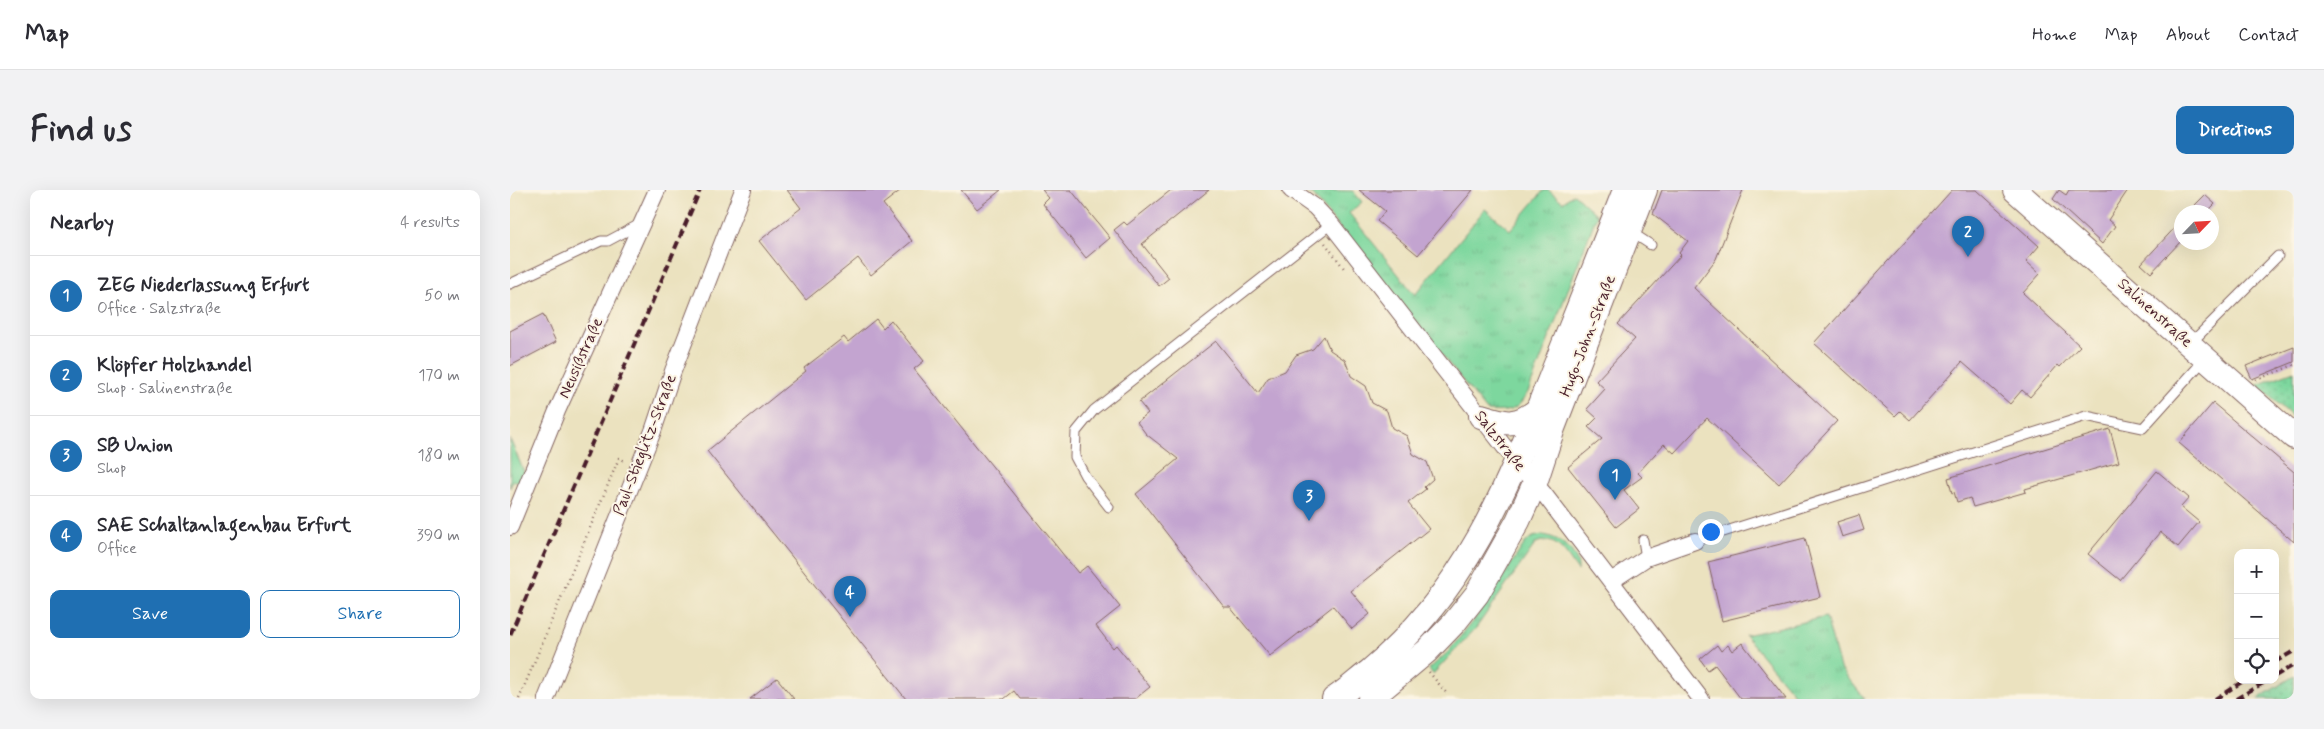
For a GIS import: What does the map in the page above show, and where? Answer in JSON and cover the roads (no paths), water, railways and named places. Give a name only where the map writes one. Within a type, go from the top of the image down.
[{"type":"main road","name":"Hugo-John-Straße","points":[[1334,699],[1400,646],[1456,578],[1517,463],[1625,190]]},
{"type":"main road","name":"Hugo-John-Straße","points":[[1370,699],[1427,651],[1454,623],[1472,601],[1518,521],[1535,483],[1553,428],[1645,190]]},
{"type":"main road","name":"Salinenstraße","points":[[2015,190],[2294,437]]},
{"type":"main road","points":[[1481,416],[1508,424],[1524,421],[1538,410]]},
{"type":"street","name":"Neusißstraße","points":[[510,527],[557,412],[657,190]]},
{"type":"street","name":"Paul-Stieglitz-Straße","points":[[546,699],[638,467],[743,190]]},
{"type":"street","name":"Salzstraße","points":[[1291,190],[1315,207],[1330,224],[1611,580],[1701,699]]},
{"type":"street","points":[[1611,580],[1646,558],[1695,541]]},
{"type":"lane","points":[[510,284],[601,241],[608,241],[642,223]]},
{"type":"lane","points":[[1109,506],[1075,458],[1076,432],[1094,410],[1330,224]]},
{"type":"lane","points":[[1628,231],[1651,245]]},
{"type":"lane","points":[[1695,541],[2086,416],[2143,428],[2198,351],[2278,256]]},
{"type":"lane","points":[[1643,540],[1646,558]]},
{"type":"railway","points":[[510,635],[700,190]]},
{"type":"railway","points":[[2279,660],[2294,651]]},
{"type":"railway","points":[[2279,674],[2294,665]]},
{"type":"railway","points":[[2215,699],[2239,684]]},
{"type":"railway","points":[[2236,699],[2261,684]]},
{"type":"place","name":"Klöpfer Holzhandel","points":[[1968,257]]},
{"type":"place","name":"ZEG Niederlassung Erfurt","points":[[1615,500]]},
{"type":"place","name":"SB Union","points":[[1309,521]]},
{"type":"place","name":"SAE Schaltanlagenbau Erfurt","points":[[850,617]]}]
